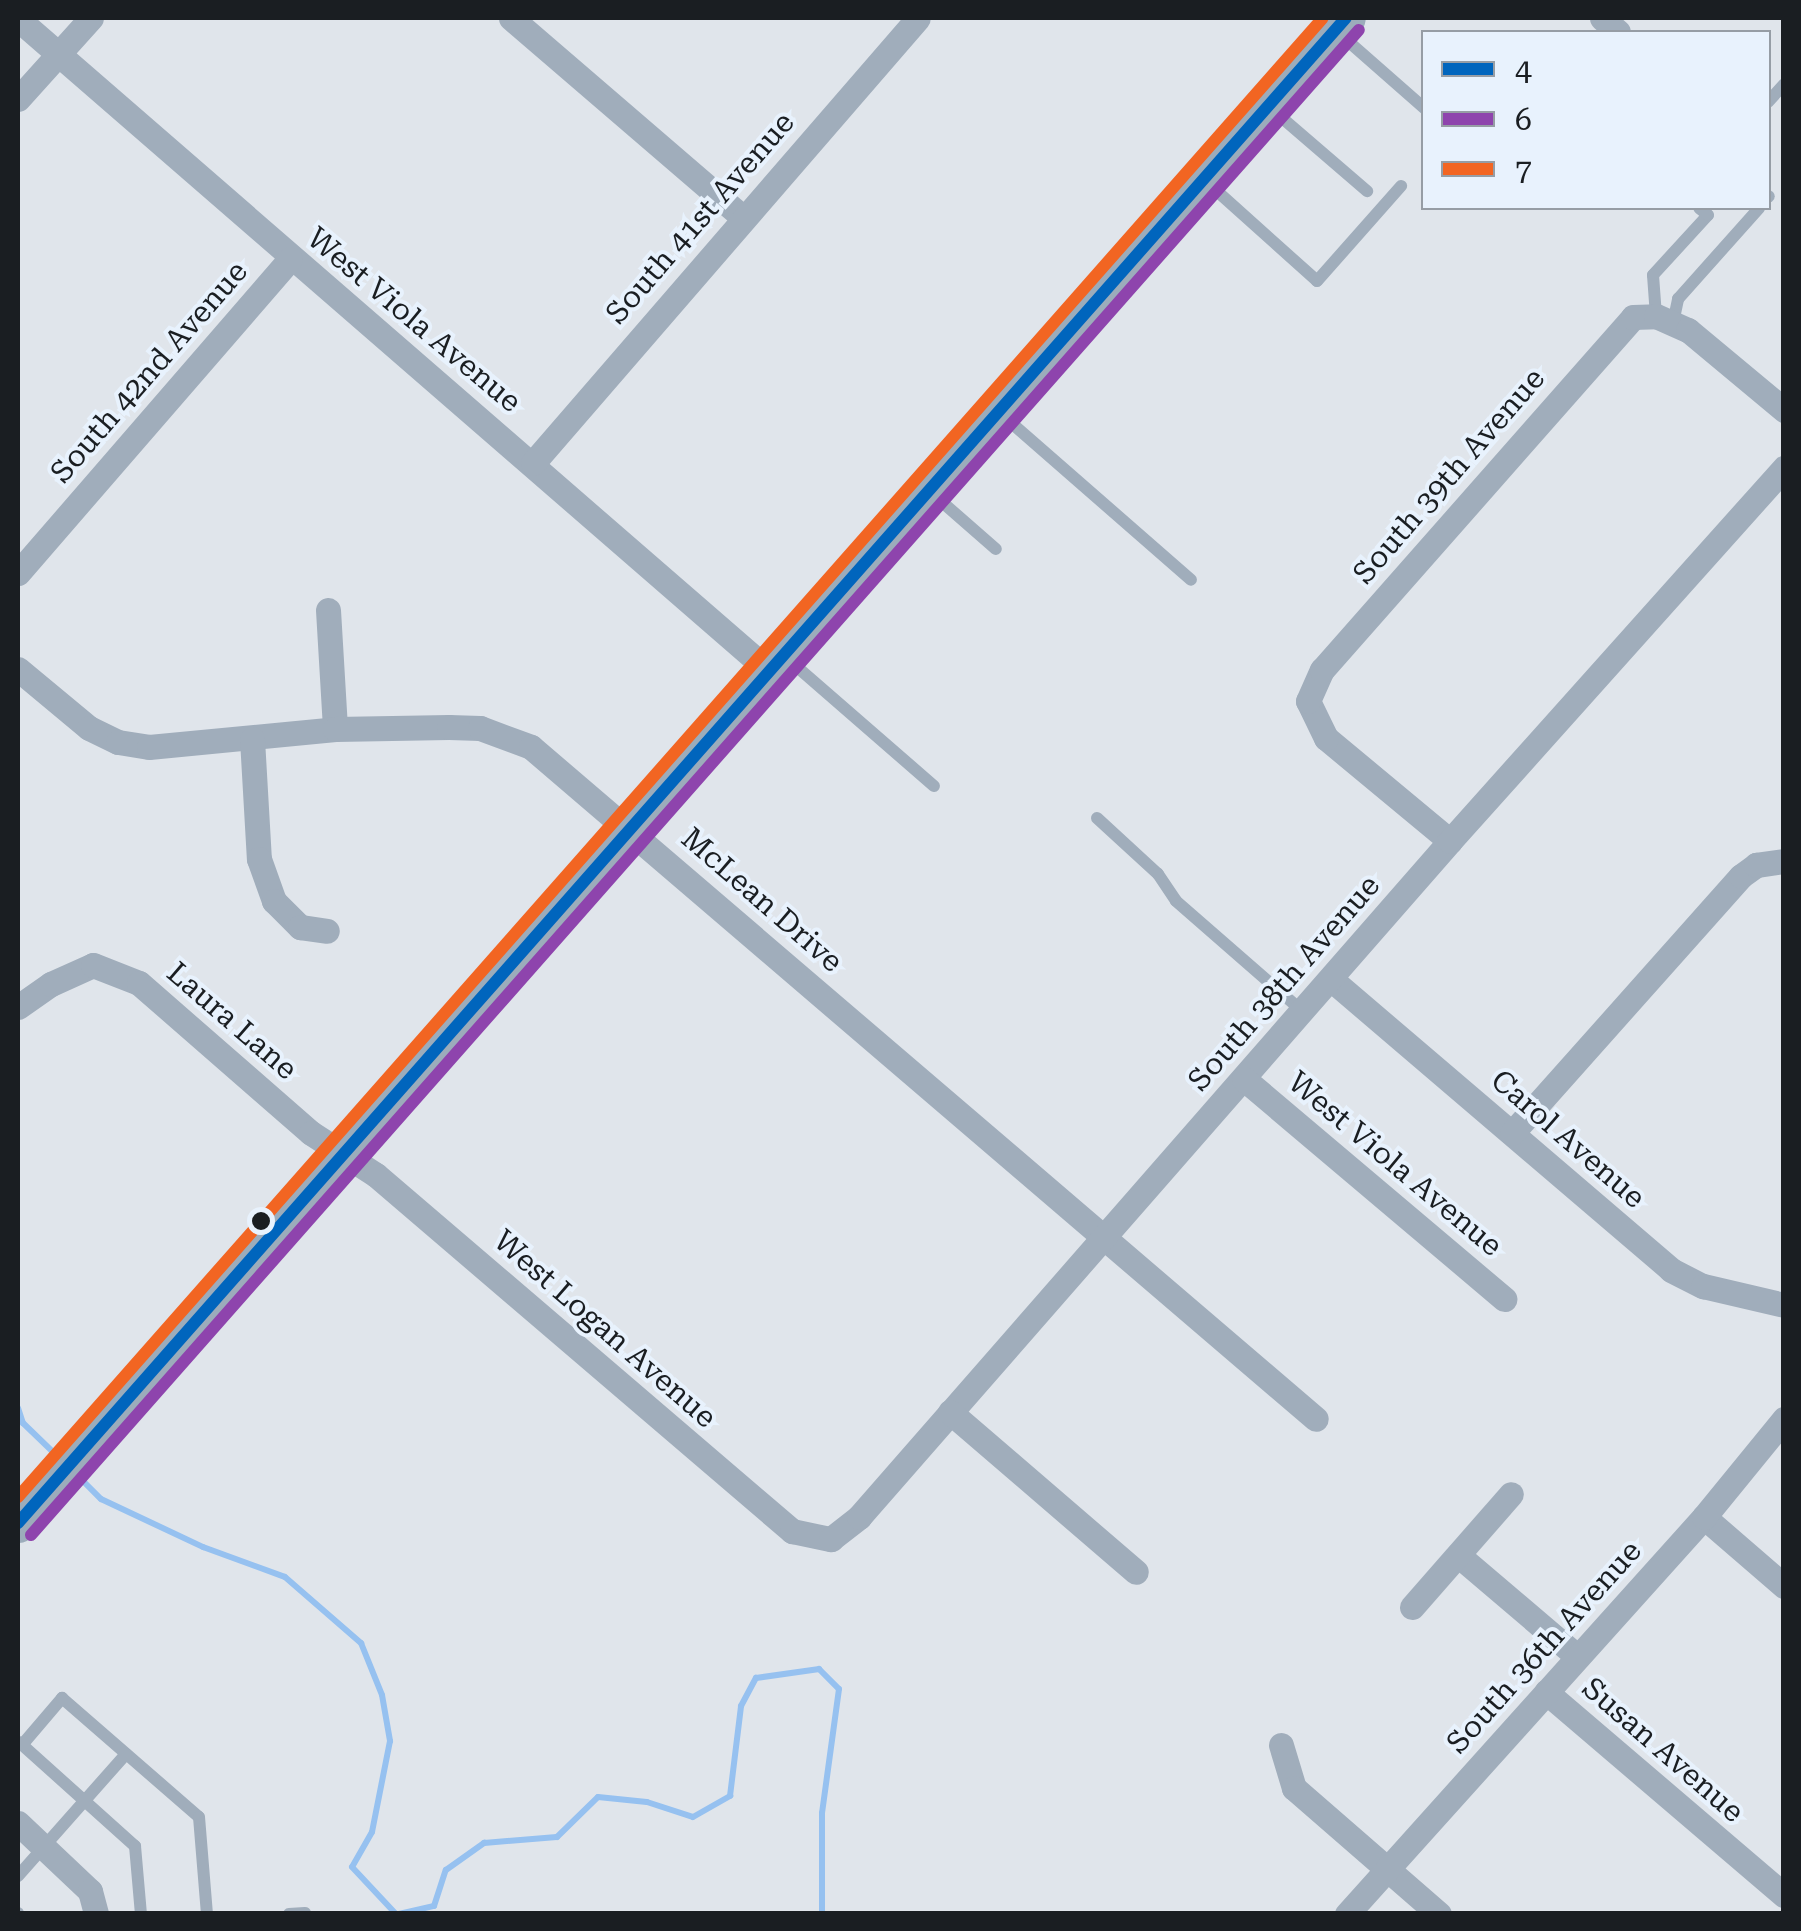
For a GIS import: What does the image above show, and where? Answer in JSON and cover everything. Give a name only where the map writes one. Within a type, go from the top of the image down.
[{"type":"main road","points":[[25,1515],[1341,24]]},
{"type":"street","points":[[18,100],[91,18]]},
{"type":"street","points":[[511,18],[742,218]]},
{"type":"street","name":"South 41st Avenue","points":[[533,462],[918,18]]},
{"type":"street","name":"West Viola Avenue","points":[[18,19],[290,259],[776,663]]},
{"type":"street","name":"South 42nd Avenue","points":[[18,573],[290,259]]},
{"type":"street","name":"South 39th Avenue","points":[[1450,841],[1326,738],[1308,701],[1322,670],[1622,327],[1633,317],[1664,320]]},
{"type":"street","points":[[1664,320],[1688,330],[1784,410]]},
{"type":"street","name":"South 38th Avenue","points":[[831,1539],[860,1516],[1450,841],[1784,468]]},
{"type":"street","points":[[328,610],[336,729]]},
{"type":"street","name":"McLean Drive","points":[[18,668],[89,728],[118,742],[149,747],[336,729],[480,728],[531,747],[1316,1419]]},
{"type":"street","points":[[252,739],[259,859],[274,901],[300,927],[327,930]]},
{"type":"street","points":[[1512,1133],[1741,876],[1778,860]]},
{"type":"street","name":"Laura Lane","points":[[18,1007],[51,984],[93,966],[139,983],[311,1133],[344,1152]]},
{"type":"street","name":"Carol Avenue","points":[[1332,980],[1671,1270],[1702,1286],[1784,1306]]},
{"type":"street","name":"West Viola Avenue","points":[[1244,1079],[1504,1299]]},
{"type":"street","name":"West Logan Avenue","points":[[344,1152],[792,1532],[831,1539]]},
{"type":"street","points":[[950,1412],[1136,1572]]},
{"type":"street","name":"South 36th Avenue","points":[[1347,1914],[1704,1516],[1784,1419]]},
{"type":"street","points":[[1412,1607],[1510,1494]]},
{"type":"street","points":[[1704,1516],[1784,1586]]},
{"type":"street","name":"Susan Avenue","points":[[1458,1555],[1578,1657]]},
{"type":"street","name":"Susan Avenue","points":[[1546,1692],[1784,1895]]},
{"type":"street","points":[[1281,1745],[1294,1788],[1439,1914]]},
{"type":"street","points":[[18,1822],[90,1891],[96,1914]]},
{"type":"lane","points":[[1341,24],[1421,105]]},
{"type":"lane","points":[[1268,106],[1367,191]]},
{"type":"lane","points":[[1204,179],[1317,281],[1400,186]]},
{"type":"lane","points":[[1664,320],[1654,275],[1708,215],[1702,210]]},
{"type":"lane","points":[[1664,320],[1757,210]]},
{"type":"lane","points":[[998,411],[1191,580]]},
{"type":"lane","points":[[929,490],[996,550]]},
{"type":"lane","points":[[776,663],[934,786]]},
{"type":"lane","points":[[1097,818],[1158,874],[1176,901],[1304,1012]]},
{"type":"lane","points":[[141,1914],[135,1846],[20,1742],[62,1698],[199,1817],[206,1914]]},
{"type":"lane","points":[[18,1876],[126,1754]]},
{"type":"lane","points":[[289,1914],[304,1912]]},
{"type":"waterway","points":[[18,1408],[23,1423],[57,1456]]},
{"type":"waterway","points":[[77,1475],[101,1499],[203,1547],[285,1577],[361,1643],[382,1695],[390,1741],[372,1832],[352,1867],[396,1914]]},
{"type":"waterway","points":[[399,1914],[434,1906],[446,1870],[484,1843],[557,1837],[598,1797],[647,1802],[693,1817],[730,1796],[741,1706],[756,1678],[819,1669],[839,1689],[822,1813],[822,1914]]},
{"type":"transit line","name":"7","points":[[18,1497],[1323,18]]},
{"type":"transit line","name":"4","points":[[18,1523],[1346,18]]},
{"type":"transit line","name":"6","points":[[31,1535],[1359,30]]}]
